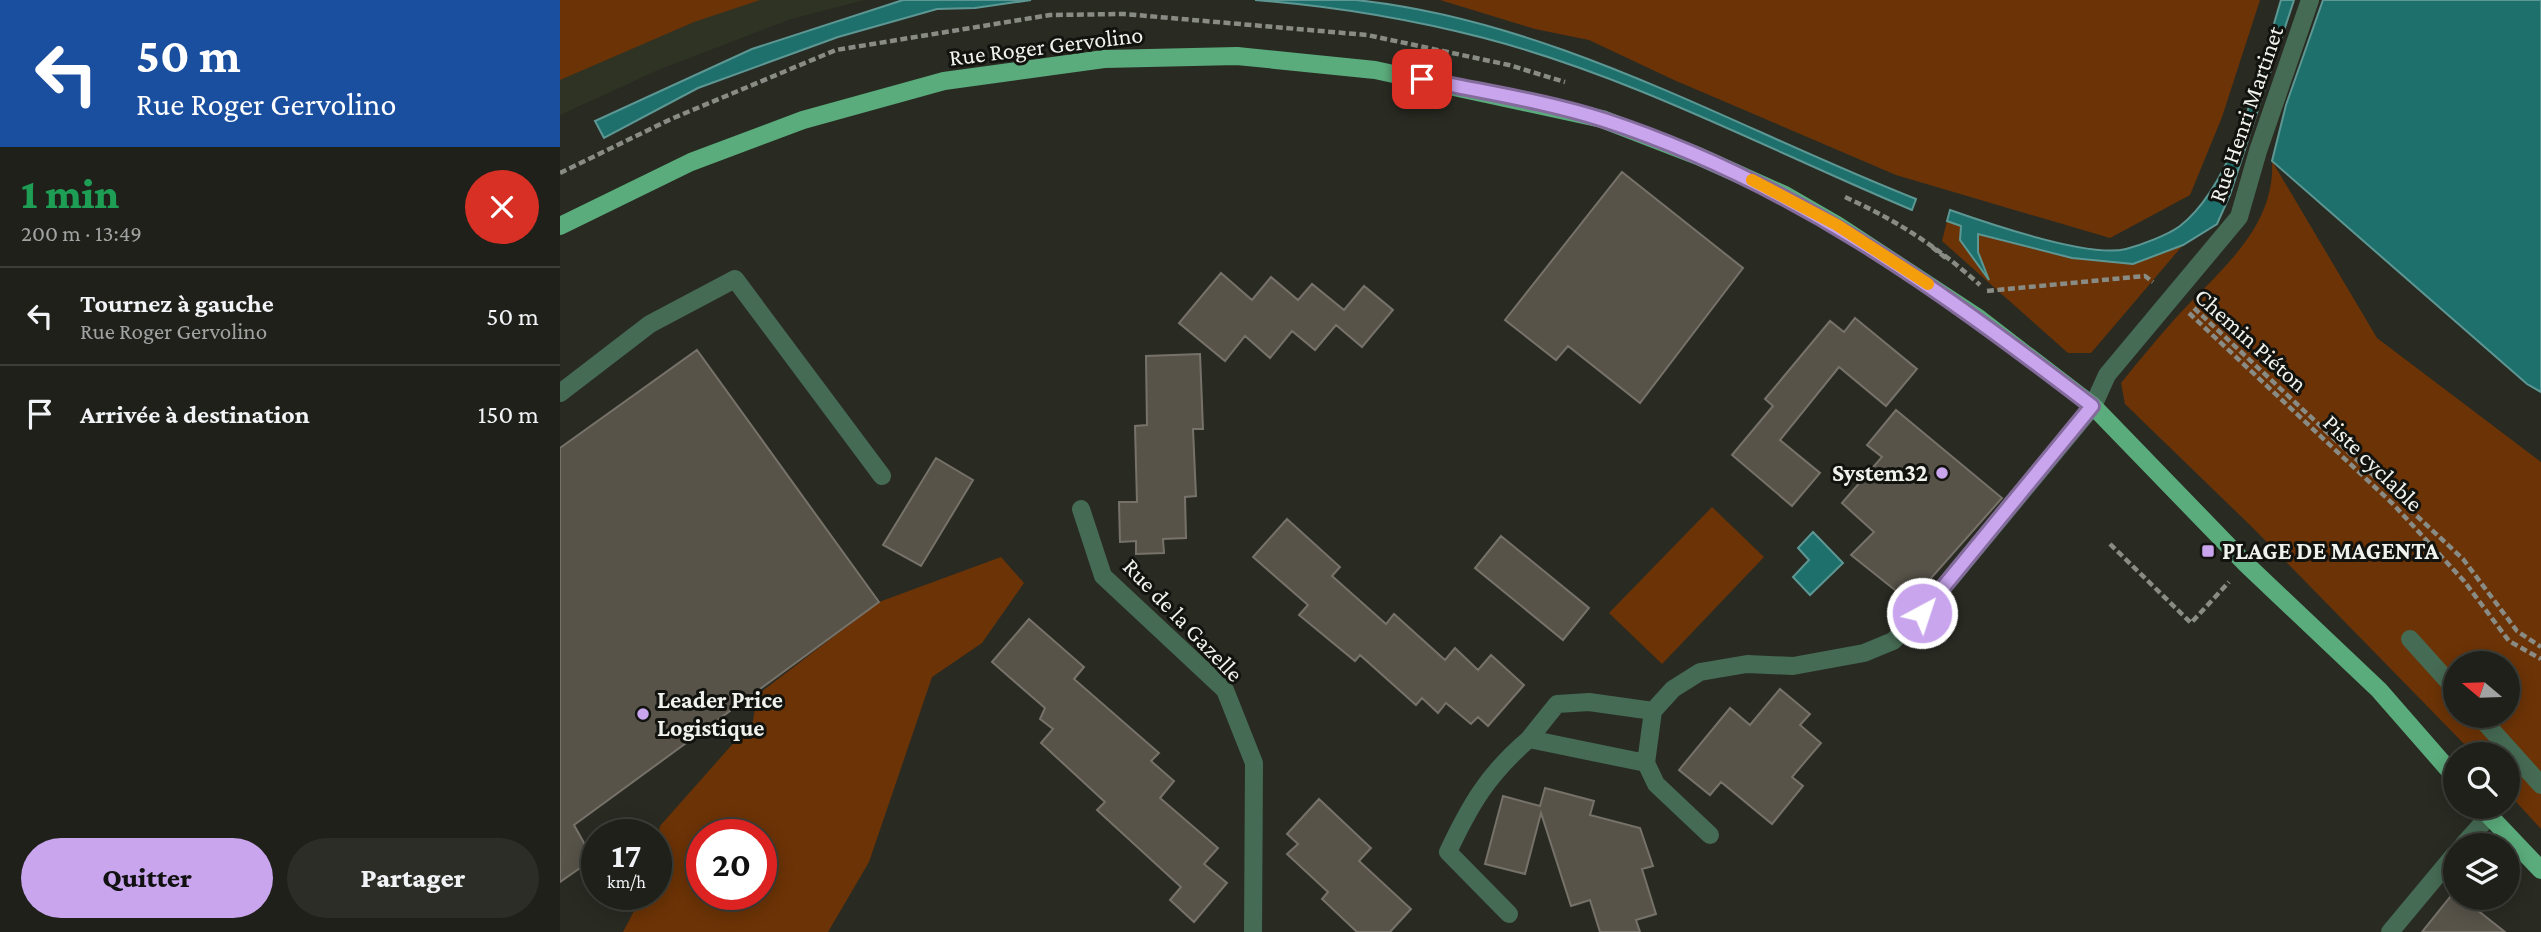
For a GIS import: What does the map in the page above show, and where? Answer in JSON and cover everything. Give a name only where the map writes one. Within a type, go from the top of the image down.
[{"type":"main road","name":"Rue Roger Gervolino","points":[[560,226],[716,152],[803,120],[944,81],[1104,59],[1237,56],[1375,70],[1602,119],[1698,156],[1772,190],[1837,225],[1977,317],[2092,406],[2246,564],[2379,690],[2443,763]]},
{"type":"main road","points":[[2493,819],[2541,870]]},
{"type":"street","name":"Rue Henri Martinet","points":[[1653,711],[1673,689],[1700,672],[1747,664],[1793,666],[1825,662],[1893,641],[1922,613],[2092,406],[2107,375],[2239,217],[2258,151],[2310,0]]},
{"type":"street","points":[[560,393],[650,324],[735,279],[882,476]]},
{"type":"street","name":"Rue de la Gazelle","points":[[1081,509],[1103,576],[1225,690],[1254,763],[1253,932]]},
{"type":"street","points":[[2410,639],[2443,676]]},
{"type":"street","points":[[1509,914],[1448,852],[1474,799],[1502,762],[1529,739],[1556,704],[1589,702],[1653,711],[1646,763],[1656,784],[1710,835]]},
{"type":"street","points":[[2490,728],[2541,785]]},
{"type":"street","points":[[1529,739],[1646,763]]},
{"type":"street","points":[[2390,932],[2443,868]]},
{"type":"path","points":[[560,173],[671,119],[835,50],[1050,15],[1124,14],[1367,35],[1509,65],[1572,84]]},
{"type":"path","points":[[1844,196],[1890,217],[1941,249],[1989,293],[2146,276],[2173,298]]},
{"type":"path","name":"Chemin Piéton","points":[[2173,298],[2185,299],[2463,559],[2517,631],[2541,647]]},
{"type":"path","name":"Piste cyclable","points":[[2173,298],[2393,504],[2464,581],[2510,641],[2541,659]]},
{"type":"path","points":[[2110,544],[2191,623],[2246,564]]},
{"type":"shaded area","points":[[560,0],[864,0],[791,19],[658,70],[560,115]]},
{"type":"shaded area","points":[[560,0],[760,0],[694,22],[560,80]]},
{"type":"shaded area","points":[[1440,0],[2260,0],[2222,117],[2190,195],[2110,238],[1896,175],[1674,80],[1589,40],[1535,29]]},
{"type":"shaded area","name":"PLAGE DE MAGENTA","points":[[2272,161],[2377,338],[2541,462],[2541,829],[2520,806],[2520,742],[2462,742],[2449,728],[2520,728],[2520,651],[2443,651],[2443,722],[2253,528],[2125,404],[2121,383],[2166,329],[2240,249],[2254,230],[2271,186]]},
{"type":"shaded area","points":[[1947,221],[1962,226],[1987,277],[1978,252],[1978,234],[2133,264],[2183,245],[2091,353],[2068,353],[1942,241]]},
{"type":"shaded area","points":[[1712,507],[1764,557],[1662,664],[1609,613]]},
{"type":"shaded area","points":[[1001,557],[1024,583],[982,643],[932,677],[869,862],[828,932],[623,932],[635,910],[672,910],[672,819],[666,819],[753,721],[757,695],[879,602]]},
{"type":"water","points":[[903,0],[1031,0],[975,8],[937,9],[838,37],[698,88],[604,138],[595,121],[752,49]]},
{"type":"water","points":[[1255,0],[1356,0],[1430,12],[1502,30],[1642,80],[1916,199],[1912,210],[1701,116],[1539,54],[1456,31],[1399,19]]},
{"type":"water","points":[[2281,0],[2294,0],[2230,195],[2217,224],[2183,245],[2133,264],[2072,258],[1978,234],[1978,252],[1989,280],[1960,240],[1961,226],[1947,221],[1950,210],[2038,238],[2089,249],[2110,250],[2126,249],[2162,236],[2180,226],[2200,207],[2217,182],[2244,121]]},
{"type":"water","points":[[2323,0],[2541,0],[2541,392],[2527,384],[2272,161],[2286,105]]},
{"type":"water","points":[[1813,532],[1843,563],[1810,595],[1793,577],[1809,560],[1798,548]]},
{"type":"building","points":[[1622,172],[1743,268],[1640,403],[1568,346],[1556,360],[1505,320]]},
{"type":"building","points":[[1221,273],[1252,300],[1271,277],[1298,300],[1312,284],[1344,310],[1364,286],[1393,310],[1362,347],[1336,325],[1315,350],[1292,331],[1270,358],[1245,336],[1225,361],[1179,323]]},
{"type":"building","points":[[1855,318],[1917,369],[1886,406],[1839,367],[1780,440],[1820,473],[1792,506],[1732,455],[1773,406],[1765,399],[1830,321],[1844,332]]},
{"type":"building","name":"Leader Price Logistique","points":[[697,350],[879,602],[574,825],[581,838],[581,867],[560,882],[560,448]]},
{"type":"building","points":[[1200,354],[1203,429],[1193,429],[1196,496],[1185,497],[1186,538],[1163,539],[1164,553],[1136,554],[1136,541],[1120,542],[1119,502],[1137,502],[1135,426],[1147,425],[1146,356]]},
{"type":"building","points":[[1896,410],[2002,498],[1910,602],[1851,555],[1874,532],[1842,503],[1882,457],[1867,445]]},
{"type":"building","points":[[936,458],[973,480],[921,566],[883,545]]},
{"type":"building","points":[[1287,519],[1340,567],[1332,576],[1386,624],[1394,614],[1445,660],[1455,648],[1478,670],[1491,655],[1524,685],[1488,726],[1478,717],[1471,724],[1446,703],[1438,713],[1422,698],[1416,705],[1360,655],[1355,661],[1299,615],[1308,605],[1253,557]]},
{"type":"building","points":[[1501,536],[1589,608],[1563,640],[1475,568]]},
{"type":"building","points":[[1029,619],[1084,667],[1074,679],[1159,753],[1151,761],[1174,781],[1160,798],[1218,848],[1204,864],[1227,883],[1194,922],[1170,900],[1181,887],[1097,810],[1105,802],[1041,743],[1053,729],[1040,719],[1045,708],[992,662]]},
{"type":"building","points":[[1780,689],[1810,714],[1800,725],[1821,743],[1792,777],[1803,786],[1772,824],[1721,782],[1710,795],[1679,770],[1730,708],[1750,725]]},
{"type":"building","points":[[1545,788],[1594,801],[1590,815],[1640,828],[1653,866],[1642,869],[1656,914],[1636,920],[1640,932],[1600,932],[1590,900],[1571,906],[1541,813],[1525,874],[1485,864],[1503,796],[1540,806]]},
{"type":"building","points":[[1319,799],[1371,848],[1359,861],[1411,909],[1390,932],[1357,932],[1322,899],[1328,892],[1287,854],[1298,844],[1287,834]]},
{"type":"building","points":[[2443,906],[2443,910],[2477,910],[2505,932],[2422,932]]},
{"type":"slow traffic","points":[[1752,180],[1785,195],[1837,225],[1928,284]]},
{"type":"place","name":"System32","points":[[1942,473]]},
{"type":"place","name":"PLAGE DE MAGENTA","points":[[2208,551]]},
{"type":"place","name":"Leader Price Logistique","points":[[643,714]]},
{"type":"route","points":[[1422,79],[1602,119],[1698,156],[1785,195],[1837,225],[1977,317],[2092,406],[1922,613]]}]
